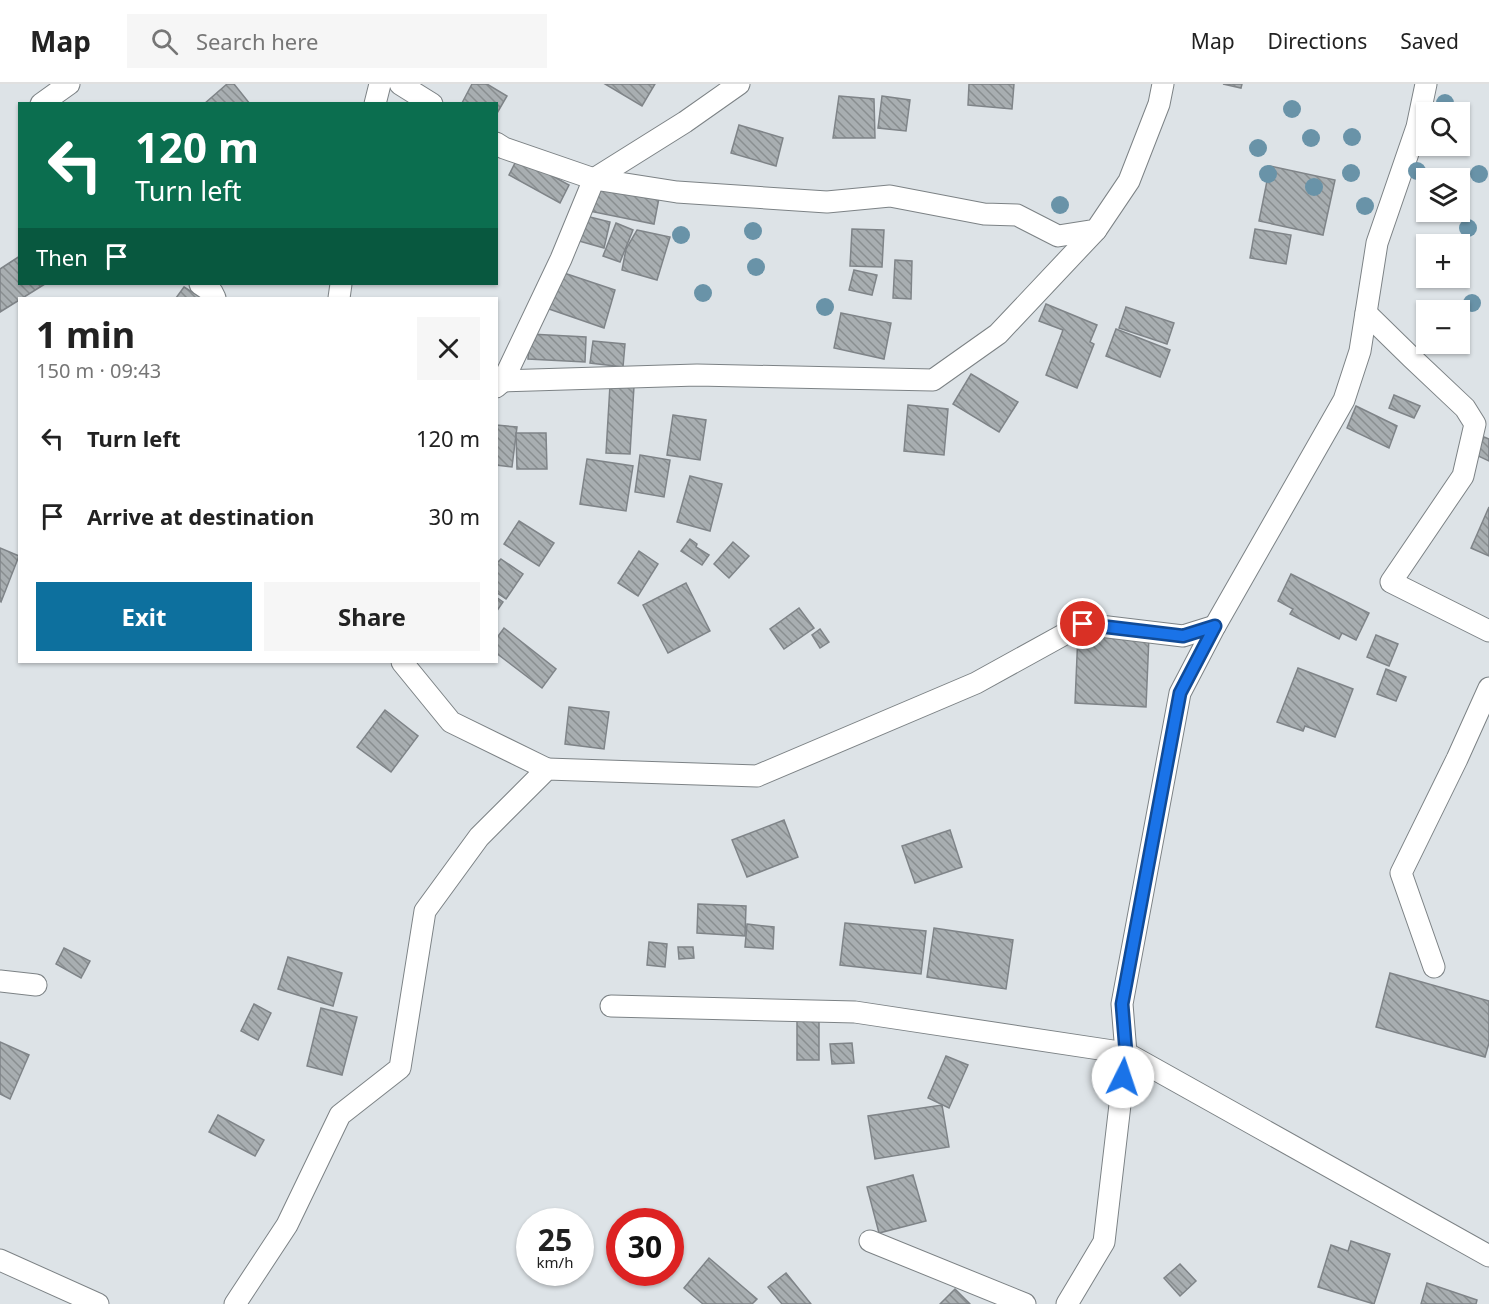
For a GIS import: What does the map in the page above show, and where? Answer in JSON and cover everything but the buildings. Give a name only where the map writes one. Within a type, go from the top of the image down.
[{"type":"street","points":[[44,102],[69,84]]},
{"type":"street","points":[[376,102],[380,84]]},
{"type":"street","points":[[400,84],[429,102]]},
{"type":"street","points":[[739,84],[685,122],[594,179],[561,259],[500,384],[697,375],[933,380],[998,334],[1096,230],[1129,181],[1159,104],[1163,84]]},
{"type":"street","points":[[1067,1304],[1104,1242],[1126,1053],[1122,1004],[1180,693],[1215,626],[1344,400],[1360,351],[1377,243],[1417,127],[1426,84]]},
{"type":"street","points":[[498,144],[594,179],[677,192],[827,202],[890,195],[984,214],[1017,215],[1058,236],[1096,230]]},
{"type":"street","points":[[202,285],[212,292],[214,297]]},
{"type":"street","points":[[1366,313],[1465,408],[1476,424],[1463,476],[1391,582],[1489,631]]},
{"type":"street","points":[[403,663],[451,722],[547,769],[757,776],[976,683],[1083,624],[1183,636],[1215,626]]},
{"type":"street","points":[[1434,967],[1401,873],[1489,688]]},
{"type":"street","points":[[235,1304],[287,1225],[340,1115],[400,1068],[425,911],[479,837],[547,769]]},
{"type":"street","points":[[0,981],[36,985]]},
{"type":"street","points":[[611,1006],[855,1012],[1126,1053],[1489,1256]]},
{"type":"street","points":[[870,1241],[1025,1304]]},
{"type":"street","points":[[0,1260],[98,1304]]},
{"type":"route","points":[[1083,624],[1183,636],[1215,626],[1180,693],[1122,1004],[1126,1053],[1123,1077]]}]
